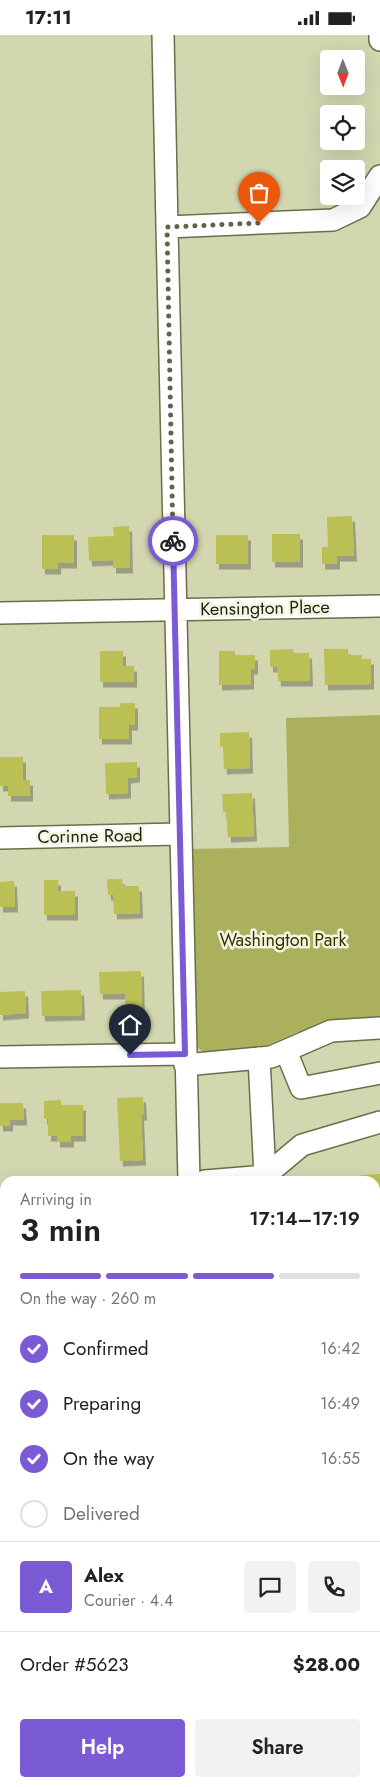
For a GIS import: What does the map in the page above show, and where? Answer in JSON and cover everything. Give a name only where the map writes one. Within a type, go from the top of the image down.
[{"type":"street","points":[[163,35],[179,834],[189,1176]]},
{"type":"street","points":[[380,35],[380,41]]},
{"type":"street","points":[[167,227],[333,220],[360,207],[380,177]]},
{"type":"street","name":"Kensington Place","points":[[0,613],[380,606]]},
{"type":"street","name":"Corinne Road","points":[[0,839],[179,834]]},
{"type":"street","points":[[0,1057],[185,1060],[259,1058],[271,1057],[331,1031],[380,1028]]},
{"type":"street","points":[[286,1051],[301,1088],[380,1073]]},
{"type":"street","points":[[259,1058],[265,1176]]},
{"type":"street","points":[[265,1176],[302,1145],[380,1122]]},
{"type":"green space","name":"Washington Park","points":[[380,715],[380,1016],[352,1019],[298,1032],[256,1050],[204,1053],[193,1043],[188,849],[289,847],[286,718]]},
{"type":"building","points":[[352,516],[354,556],[337,556],[337,564],[322,564],[322,547],[328,547],[327,517]]},
{"type":"building","points":[[129,526],[130,568],[113,568],[113,560],[89,561],[88,537],[114,536],[113,527]]},
{"type":"building","points":[[272,534],[300,534],[300,562],[272,562]]},
{"type":"building","points":[[42,535],[74,535],[74,563],[58,563],[58,569],[42,569]]},
{"type":"building","points":[[216,535],[248,535],[248,564],[216,564]]},
{"type":"building","points":[[293,649],[294,653],[309,653],[310,681],[278,681],[277,667],[270,667],[270,650]]},
{"type":"building","points":[[324,649],[348,649],[348,655],[362,655],[362,659],[371,659],[371,684],[325,685]]},
{"type":"building","points":[[100,651],[123,651],[123,666],[134,666],[134,682],[100,682]]},
{"type":"building","points":[[219,651],[235,651],[235,655],[255,655],[255,669],[251,669],[251,684],[219,685]]},
{"type":"building","points":[[120,703],[135,703],[135,725],[129,725],[129,739],[99,739],[99,707],[120,707]]},
{"type":"building","points":[[249,732],[250,768],[224,769],[223,747],[220,747],[220,733]]},
{"type":"building","points":[[0,757],[23,757],[23,780],[30,780],[30,796],[8,796],[8,786],[0,786]]},
{"type":"building","points":[[137,762],[137,777],[128,778],[128,793],[106,794],[105,763]]},
{"type":"building","points":[[252,793],[254,836],[228,837],[222,794]]},
{"type":"building","points":[[107,879],[122,879],[123,886],[139,886],[140,913],[114,914],[113,895],[108,895]]},
{"type":"building","points":[[44,880],[58,880],[58,891],[75,891],[75,915],[44,915]]},
{"type":"building","points":[[14,881],[15,907],[0,907],[0,882]]},
{"type":"building","points":[[141,971],[142,1015],[126,1015],[125,994],[100,994],[99,972]]},
{"type":"building","points":[[81,990],[82,1015],[42,1016],[41,991]]},
{"type":"building","points":[[25,991],[26,1013],[0,1015],[0,992]]},
{"type":"building","points":[[143,1097],[144,1115],[141,1115],[143,1160],[120,1161],[117,1098]]},
{"type":"building","points":[[61,1100],[61,1105],[83,1105],[83,1136],[71,1136],[71,1142],[57,1142],[57,1136],[48,1136],[48,1119],[44,1119],[44,1101]]},
{"type":"building","points":[[0,1103],[23,1103],[24,1120],[10,1120],[10,1126],[0,1126]]},
{"type":"building","points":[[380,1174],[380,1176],[361,1176]]},
{"type":"way so far","points":[[173,541],[167,227],[259,223]]},
{"type":"route","points":[[130,1055],[185,1054],[173,541]]}]
